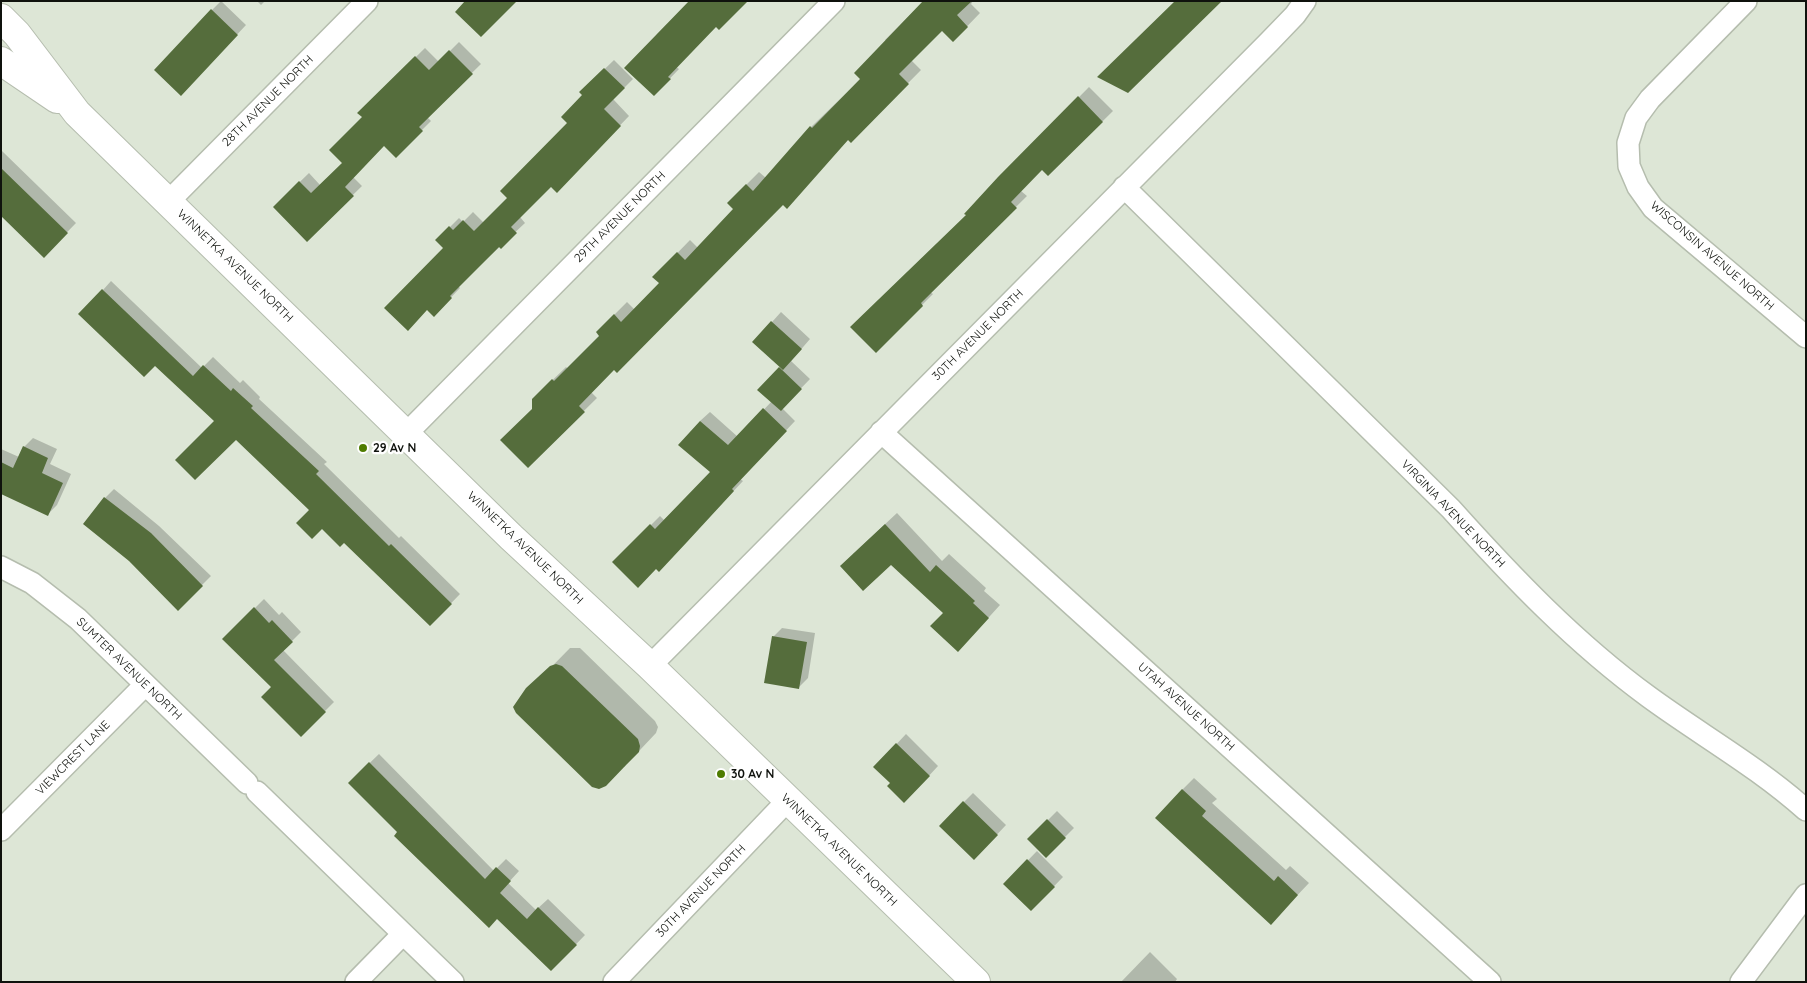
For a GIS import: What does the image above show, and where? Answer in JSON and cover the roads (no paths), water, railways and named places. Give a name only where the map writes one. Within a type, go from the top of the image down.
[{"type":"main road","name":"WINNETKA AVENUE NORTH","points":[[6,34],[77,113],[407,432],[511,536],[650,666],[976,982]]},
{"type":"main road","name":"WINNETKA AVENUE NORTH","points":[[1,60],[77,113]]},
{"type":"street","name":"28TH AVENUE NORTH","points":[[169,202],[367,1]]},
{"type":"street","name":"29TH AVENUE NORTH","points":[[407,432],[834,1]]},
{"type":"street","name":"30TH AVENUE NORTH","points":[[650,666],[1269,42],[1305,1]]},
{"type":"street","name":"WISCONSIN AVENUE NORTH","points":[[1746,1],[1646,105],[1636,118],[1628,143],[1629,166],[1638,187],[1653,208],[1806,336]]},
{"type":"street","name":"VIRGINIA AVENUE NORTH","points":[[1124,187],[1451,509],[1492,555],[1566,629],[1648,696],[1778,785],[1806,810]]},
{"type":"street","name":"UTAH AVENUE NORTH","points":[[881,432],[1490,982]]},
{"type":"street","name":"SUMTER AVENUE NORTH","points":[[1,567],[32,583],[78,619],[453,982]]},
{"type":"street","name":"VIEWCREST LANE","points":[[1,830],[145,685]]},
{"type":"street","name":"30TH AVENUE NORTH","points":[[614,982],[788,800]]},
{"type":"street","points":[[1741,982],[1806,895]]},
{"type":"street","points":[[356,982],[403,934]]},
{"type":"place","name":"29 Av N","points":[[363,448]]},
{"type":"place","name":"30 Av N","points":[[721,774]]}]
